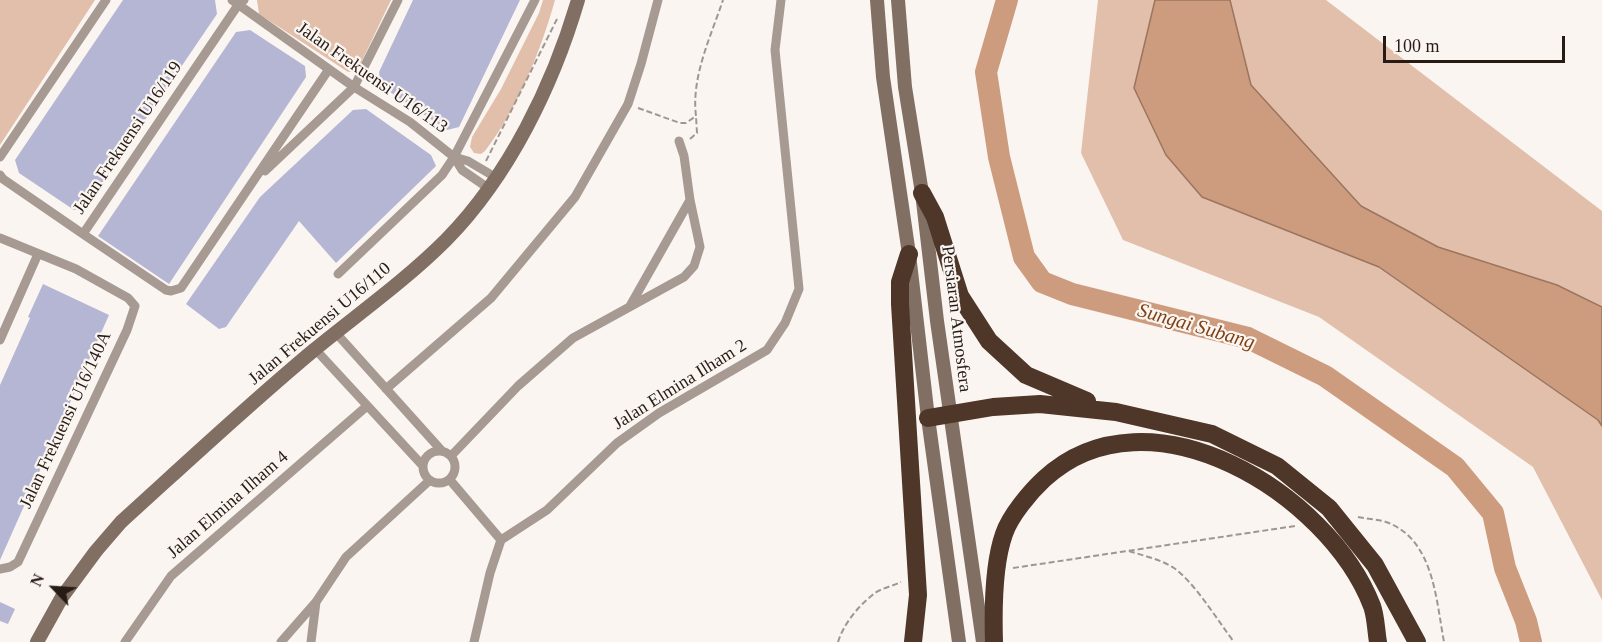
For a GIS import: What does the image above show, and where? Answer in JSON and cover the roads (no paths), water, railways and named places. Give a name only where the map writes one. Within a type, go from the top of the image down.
[{"type":"highway","points":[[922,193],[935,217],[960,296],[989,341],[1026,375],[1068,395],[1116,412],[1212,434],[1277,466],[1329,508],[1375,565],[1417,642]]},
{"type":"highway","points":[[909,254],[900,282],[900,304],[918,595],[914,642]]},
{"type":"highway","points":[[928,418],[950,413],[1040,404],[1116,412]]},
{"type":"highway","points":[[994,642],[995,578],[1004,532],[1028,494],[1054,471],[1086,451],[1130,442],[1164,442],[1201,452],[1249,473],[1290,501],[1326,534],[1359,580],[1373,608],[1378,642]]},
{"type":"main road","name":"Jalan Frekuensi U16/110","points":[[37,642],[62,597],[121,522],[315,349],[430,255],[469,214],[528,126],[557,63],[578,0]]},
{"type":"main road","points":[[877,0],[883,76],[909,254],[928,418],[959,642]]},
{"type":"main road","name":"Persiaran Atmosfera","points":[[897,0],[905,87],[922,193],[937,321],[983,642]]},
{"type":"street","points":[[0,157],[106,0]]},
{"type":"street","points":[[252,184],[354,87],[398,0]]},
{"type":"street","points":[[338,274],[442,175],[454,157],[535,0]]},
{"type":"street","points":[[386,389],[491,298],[575,197],[628,104],[658,0]]},
{"type":"street","name":"Jalan Elmina Ilham 2","points":[[501,540],[547,510],[617,443],[659,413],[767,350],[785,324],[799,289],[775,50],[781,0]]},
{"type":"street","name":"Jalan Frekuensi U16/113","points":[[238,2],[354,87],[410,122],[454,157],[462,170],[492,182]]},
{"type":"street","name":"Jalan Frekuensi U16/119","points":[[0,175],[83,234],[238,2]]},
{"type":"street","points":[[83,234],[166,290],[180,288],[329,69]]},
{"type":"street","points":[[451,456],[518,386],[573,338],[684,278],[694,266],[700,247],[684,156],[679,141]]},
{"type":"street","points":[[454,157],[468,160],[481,168],[492,182]]},
{"type":"street","points":[[629,308],[690,200]]},
{"type":"street","points":[[0,238],[38,254],[0,340]]},
{"type":"street","name":"Jalan Frekuensi U16/140A","points":[[0,569],[18,562],[127,330],[135,306],[128,298],[76,269],[38,254]]},
{"type":"street","points":[[336,333],[442,451],[454,460],[455,471],[450,480],[440,484],[430,480],[423,466],[427,456],[442,451]]},
{"type":"street","points":[[315,349],[423,466]]},
{"type":"street","name":"Jalan Elmina Ilham 4","points":[[125,642],[171,576],[367,406]]},
{"type":"street","points":[[281,642],[316,602],[346,557],[430,480]]},
{"type":"street","points":[[450,480],[501,540],[474,642]]},
{"type":"street","points":[[311,642],[316,602]]},
{"type":"waterway","name":"Sungai Subang","points":[[1007,0],[986,72],[999,157],[1024,257],[1042,282],[1072,294],[1248,338],[1325,376],[1455,467],[1493,513],[1505,568],[1526,621],[1531,642]]}]
